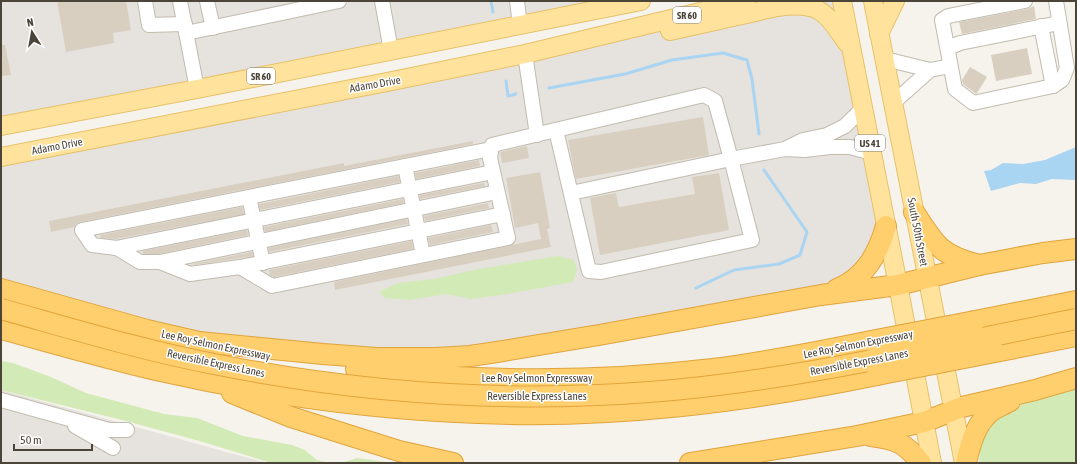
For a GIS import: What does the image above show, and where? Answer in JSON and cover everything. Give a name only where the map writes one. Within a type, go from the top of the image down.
[{"type":"highway","points":[[914,212],[935,243],[946,253],[963,261],[979,265]]},
{"type":"highway","points":[[821,295],[840,288],[857,278],[862,273],[877,252],[886,226]]},
{"type":"highway","points":[[199,342],[377,358],[436,358],[470,356],[599,336],[821,295],[898,285],[979,265],[1043,253],[1076,249]]},
{"type":"highway","name":"Lee Roy Selmon Expressway","points":[[1,289],[147,330],[264,356],[339,367],[428,375],[520,379],[576,379],[644,376],[751,364],[1076,301]]},
{"type":"highway","name":"Reversible Express Lanes","points":[[1,309],[161,352],[217,365],[276,376],[338,385],[396,391],[500,397],[596,396],[733,384],[811,372],[1076,319]]},
{"type":"highway","points":[[1,329],[115,360],[197,379],[286,395],[401,408],[481,413],[536,414],[628,411],[694,405],[784,393],[1076,336]]},
{"type":"highway","points":[[690,463],[857,436],[924,422],[953,410],[1035,390],[1076,378]]},
{"type":"highway","points":[[197,379],[291,417],[399,451],[453,463]]},
{"type":"highway","points":[[965,463],[976,432],[987,416],[996,408],[1035,390]]},
{"type":"highway","points":[[857,436],[876,436],[896,441],[909,450],[920,463]]},
{"type":"main road","name":"SR 60","points":[[1,126],[197,89],[641,1]]},
{"type":"main road","name":"Adamo Drive","points":[[1,157],[525,54],[746,1]]},
{"type":"main road","name":"US 41","points":[[842,1],[932,463]]},
{"type":"main road","name":"South 50th Street","points":[[873,1],[953,410],[965,463]]},
{"type":"main road","points":[[879,34],[895,1]]},
{"type":"main road","points":[[588,40],[612,45],[777,6],[794,5],[808,6],[819,9],[832,22],[851,48]]},
{"type":"main road","points":[[520,25],[525,54]]},
{"type":"lane","points":[[145,1],[149,25],[186,29],[213,28],[339,1]]},
{"type":"lane","points":[[180,1],[197,89]]},
{"type":"lane","points":[[207,1],[213,28]]},
{"type":"lane","points":[[383,1],[391,51]]},
{"type":"lane","points":[[517,1],[520,25]]},
{"type":"lane","points":[[1025,1],[948,16],[942,20],[955,89],[973,103],[1052,86],[1062,80],[1068,68],[1056,1]]},
{"type":"lane","points":[[948,48],[960,43],[1059,23]]},
{"type":"lane","points":[[1041,26],[1052,86]]},
{"type":"lane","points":[[525,54],[537,134]]},
{"type":"lane","points":[[884,59],[930,70],[950,66]]},
{"type":"lane","points":[[893,103],[930,70]]},
{"type":"lane","points":[[240,267],[272,286],[508,238],[490,158],[492,145],[704,95],[715,101],[752,240],[601,272],[589,271],[556,130]]},
{"type":"lane","points":[[785,149],[803,140],[827,135],[845,126],[863,108]]},
{"type":"lane","points":[[571,193],[785,149],[805,150],[830,146],[850,147],[872,153]]},
{"type":"lane","points":[[491,149],[82,230],[92,245],[116,248],[493,172]]},
{"type":"lane","points":[[405,166],[423,255]]},
{"type":"lane","points":[[116,248],[140,262],[160,262],[497,192]]},
{"type":"lane","points":[[249,197],[263,263]]},
{"type":"lane","points":[[160,262],[190,274],[263,263],[503,214]]},
{"type":"lane","points":[[1,400],[109,430],[127,430]]},
{"type":"lane","points":[[57,416],[113,448]]},
{"type":"shaded area","points":[[1,1],[611,1],[1,117]]},
{"type":"shaded area","points":[[801,1],[842,1],[888,211],[870,259],[831,286],[463,349],[385,355],[189,332],[1,285],[1,159]]},
{"type":"shaded area","points":[[1,390],[263,462],[271,463],[1,463]]},
{"type":"green space","points":[[558,256],[574,260],[577,270],[573,282],[471,299],[446,294],[410,300],[385,298],[379,292],[398,283],[434,279],[479,269]]},
{"type":"green space","points":[[1,361],[13,363],[51,377],[86,393],[164,414],[197,418],[243,436],[292,445],[305,450],[317,460],[330,463],[271,463],[203,442],[126,421],[1,390]]},
{"type":"green space","points":[[1076,383],[1076,463],[979,463],[981,439],[989,423],[999,416],[1053,389]]},
{"type":"green space","points":[[357,458],[394,463],[341,463]]},
{"type":"water","points":[[1076,147],[1076,180],[1052,179],[1036,184],[1020,183],[991,191],[984,171],[991,170],[1003,163],[1023,164],[1045,160]]},
{"type":"building","points":[[57,1],[126,1],[131,30],[113,33],[114,43],[66,52]]},
{"type":"building","points":[[1034,6],[1036,19],[962,34],[959,22],[1027,9]]},
{"type":"building","points":[[1,45],[5,45],[11,75],[1,76]]},
{"type":"building","points":[[1027,48],[1032,74],[996,81],[991,55]]},
{"type":"building","points":[[970,67],[987,77],[976,94],[963,84],[962,80]]},
{"type":"building","points":[[703,117],[709,155],[576,179],[568,140]]},
{"type":"building","points":[[473,141],[473,144],[80,222],[74,227],[51,232],[49,221],[344,163],[344,166]]},
{"type":"building","points":[[527,146],[529,158],[502,163],[500,152]]},
{"type":"building","points":[[479,160],[480,166],[416,179],[415,173]]},
{"type":"building","points":[[540,172],[550,228],[547,229],[551,247],[335,290],[334,282],[541,239],[538,223],[515,228],[506,178]]},
{"type":"building","points":[[719,173],[729,230],[600,255],[590,198],[616,193],[619,207],[695,194],[692,177]]},
{"type":"building","points":[[398,176],[400,182],[260,210],[259,204]]},
{"type":"building","points":[[484,183],[485,186],[420,199],[420,195]]},
{"type":"building","points":[[403,199],[404,203],[265,232],[264,227]]},
{"type":"building","points":[[488,203],[489,208],[425,221],[424,216]]},
{"type":"building","points":[[242,207],[244,214],[116,239],[101,238],[100,235]]},
{"type":"building","points":[[407,219],[408,224],[269,252],[269,248]]},
{"type":"building","points":[[491,225],[493,232],[430,245],[428,238]]},
{"type":"building","points":[[247,230],[248,235],[159,254],[143,254],[143,251]]},
{"type":"building","points":[[412,241],[413,249],[274,277],[270,275],[269,270]]},
{"type":"building","points":[[252,252],[253,256],[193,265],[193,264]]},
{"type":"waterway","points":[[491,1],[493,12]]},
{"type":"waterway","points":[[549,88],[625,74],[672,60],[723,53],[747,60],[752,79],[759,134]]},
{"type":"waterway","points":[[506,81],[508,96],[516,94]]},
{"type":"waterway","points":[[696,288],[734,270],[779,264],[800,255],[807,232],[764,170]]}]
